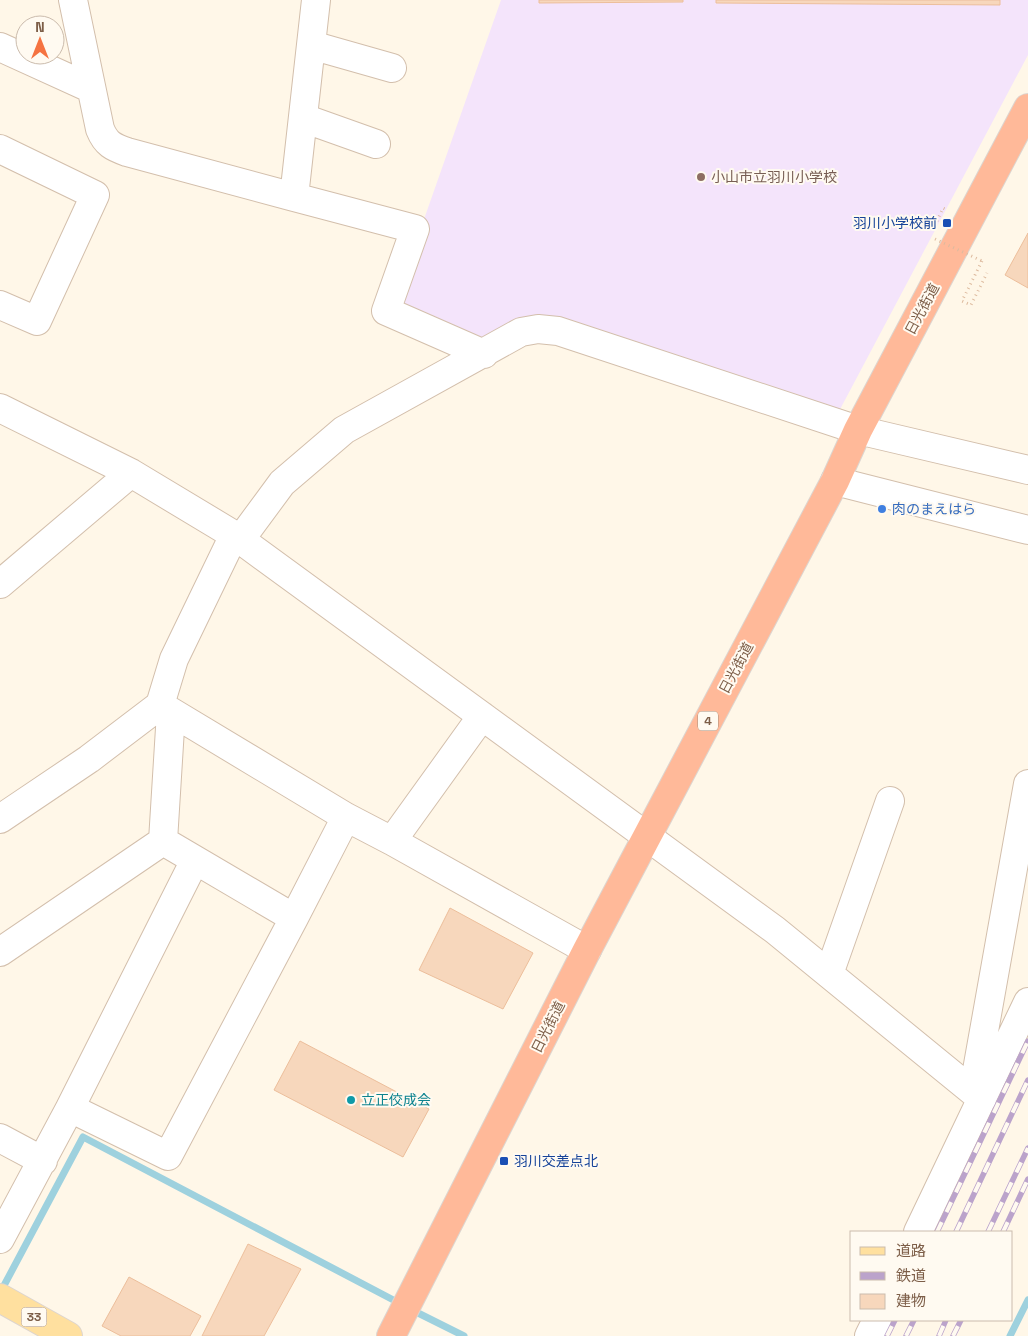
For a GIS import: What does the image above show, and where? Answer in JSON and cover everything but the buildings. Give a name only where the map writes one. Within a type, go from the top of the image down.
[{"type":"highway","name":"日光街道","points":[[391,1336],[587,950],[835,481],[858,430],[1028,108]]},
{"type":"main road","name":"33","points":[[0,1298],[68,1336]]},
{"type":"street","points":[[73,0],[100,129],[111,146],[415,229],[386,311],[484,354]]},
{"type":"street","points":[[294,197],[316,0]]},
{"type":"street","points":[[311,45],[392,68]]},
{"type":"street","points":[[0,48],[90,88]]},
{"type":"street","points":[[303,118],[376,144]]},
{"type":"street","points":[[0,149],[96,195],[36,321],[0,305]]},
{"type":"street","points":[[163,841],[165,708],[174,659],[237,537],[282,483],[344,430],[521,332],[538,329],[558,331],[858,430],[1028,470]]},
{"type":"street","points":[[0,408],[131,473],[237,537],[774,930],[982,1099]]},
{"type":"street","points":[[0,584],[131,473]]},
{"type":"street","points":[[835,481],[1028,530]]},
{"type":"street","points":[[165,708],[346,816],[587,950]]},
{"type":"street","points":[[0,818],[165,708]]},
{"type":"street","points":[[392,841],[482,716]]},
{"type":"street","points":[[982,1099],[976,1076],[1028,784]]},
{"type":"street","points":[[829,974],[890,801]]},
{"type":"street","points":[[70,1108],[168,1156],[346,816]]},
{"type":"street","points":[[163,841],[294,918]]},
{"type":"street","points":[[0,952],[163,841]]},
{"type":"street","points":[[0,1240],[43,1161],[195,860]]},
{"type":"street","points":[[918,1231],[1028,1002]]},
{"type":"street","points":[[0,1138],[43,1161]]},
{"type":"street","points":[[869,1336],[876,1321]]},
{"type":"path","points":[[935,239],[982,261],[962,302],[971,305],[986,273]]},
{"type":"shaded area","name":"小山市立羽川小学校","points":[[501,0],[1028,0],[1028,55],[837,415],[561,325],[484,346],[401,310],[396,299]]},
{"type":"waterway","points":[[0,1293],[83,1137],[401,1304]]},
{"type":"waterway","points":[[1010,1336],[1028,1300]]},
{"type":"waterway","points":[[410,1309],[464,1336]]},
{"type":"railway","points":[[937,1231],[1028,1041]]},
{"type":"railway","points":[[956,1231],[1028,1080]]},
{"type":"railway","points":[[988,1231],[1028,1148]]},
{"type":"railway","points":[[1003,1231],[1028,1179]]},
{"type":"railway","points":[[887,1336],[894,1321]]},
{"type":"railway","points":[[906,1336],[914,1321]]},
{"type":"railway","points":[[939,1336],[946,1321]]},
{"type":"railway","points":[[953,1336],[960,1321]]},
{"type":"place","name":"小山市立羽川小学校","points":[[701,177]]},
{"type":"place","name":"羽川小学校前","points":[[947,223]]},
{"type":"place","name":"肉のまえはら","points":[[882,509]]},
{"type":"place","name":"立正佼成会","points":[[351,1100]]},
{"type":"place","name":"羽川交差点北","points":[[504,1161]]}]
